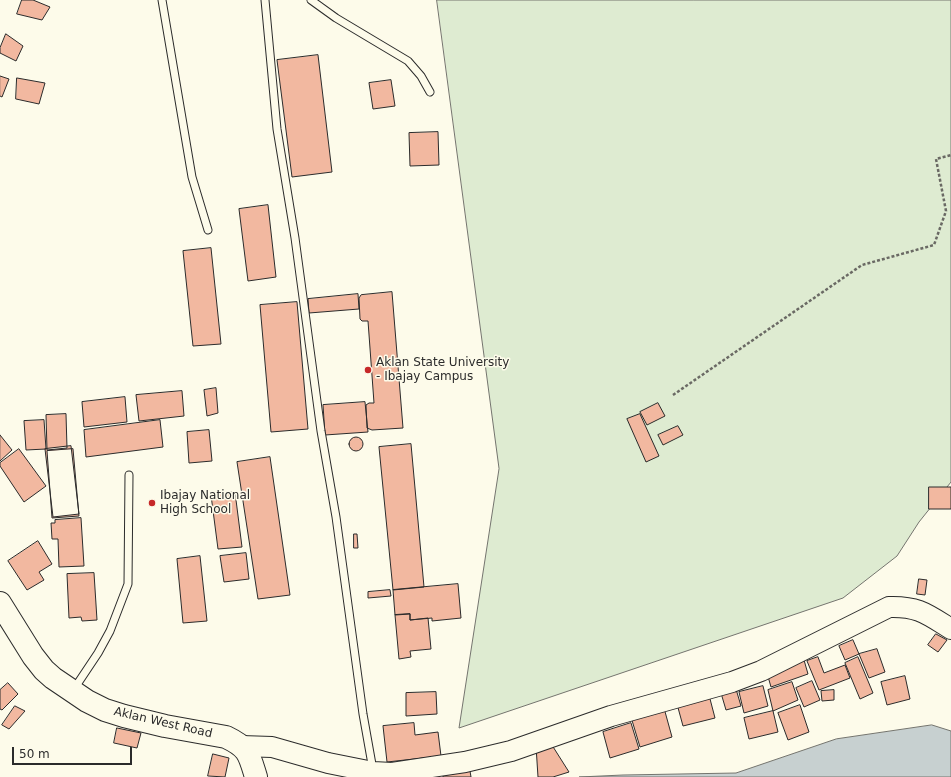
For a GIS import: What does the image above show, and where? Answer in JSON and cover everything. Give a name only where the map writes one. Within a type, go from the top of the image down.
[{"type":"main road","name":"Aklan West Road","points":[[0,603],[33,656],[44,670],[53,678],[105,710],[165,726],[226,737],[249,753],[256,777]]},
{"type":"street","points":[[241,746],[272,747],[328,763],[373,772],[392,773],[465,762],[511,751],[612,716],[732,682],[761,671],[889,607],[904,607],[921,611],[951,629]]},
{"type":"lane","points":[[162,0],[192,177],[208,230]]},
{"type":"lane","points":[[265,0],[277,128],[321,431],[336,517],[363,714],[373,772]]},
{"type":"lane","points":[[311,0],[336,18],[408,61],[421,76],[430,92]]},
{"type":"lane","points":[[73,691],[110,632],[128,584],[129,475]]},
{"type":"path","points":[[672,395],[862,265],[934,245],[946,211],[936,159],[951,155]]},
{"type":"green space","points":[[437,0],[951,0],[951,482],[919,522],[897,556],[843,598],[459,728],[499,469]]},
{"type":"shaded area","points":[[932,725],[951,731],[951,777],[579,777],[736,773],[836,739]]},
{"type":"building","points":[[22,0],[33,0],[50,7],[42,20],[17,14]]},
{"type":"building","points":[[6,34],[23,46],[16,61],[0,53],[0,48]]},
{"type":"building","points":[[318,55],[332,172],[292,177],[277,60]]},
{"type":"building","points":[[0,76],[9,79],[2,97],[0,96]]},
{"type":"building","points":[[17,78],[45,83],[39,104],[16,99]]},
{"type":"building","points":[[391,80],[395,106],[373,109],[369,83]]},
{"type":"building","points":[[438,132],[439,165],[410,166],[409,133]]},
{"type":"building","points":[[268,205],[276,277],[248,281],[239,209]]},
{"type":"building","points":[[211,248],[221,344],[193,346],[183,251]]},
{"type":"building","points":[[392,292],[403,428],[372,430],[367,428],[366,405],[369,403],[374,403],[368,321],[362,321],[360,319],[359,298],[361,295]]},
{"type":"building","points":[[358,294],[359,309],[309,313],[308,299]]},
{"type":"building","points":[[297,302],[308,429],[271,432],[260,305]]},
{"type":"building","points":[[216,388],[218,413],[207,416],[204,390]]},
{"type":"building","points":[[182,391],[184,416],[139,421],[136,395]]},
{"type":"building","points":[[125,397],[127,422],[84,427],[82,402]]},
{"type":"building","points":[[365,402],[368,432],[325,435],[323,405]]},
{"type":"building","points":[[658,403],[665,416],[647,425],[640,412]]},
{"type":"building","points":[[66,414],[67,448],[47,450],[46,415]]},
{"type":"building","points":[[640,414],[659,456],[646,462],[627,419]]},
{"type":"building","points":[[44,420],[46,449],[26,450],[24,421]]},
{"type":"building","points":[[160,420],[163,447],[86,457],[84,430]]},
{"type":"building","points":[[678,426],[683,435],[663,445],[658,435]]},
{"type":"building","points":[[209,430],[212,461],[189,463],[187,432]]},
{"type":"building","points":[[0,435],[12,450],[0,461]]},
{"type":"building","points":[[353,437],[359,437],[363,441],[363,447],[359,451],[353,451],[349,447],[349,441]]},
{"type":"building","points":[[411,444],[424,587],[393,590],[379,447]]},
{"type":"building","points":[[71,446],[79,514],[53,517],[45,449]]},
{"type":"building","points":[[19,449],[46,486],[24,502],[0,466],[0,463]]},
{"type":"building","points":[[73,449],[79,516],[52,518],[47,451]]},
{"type":"building","points":[[270,457],[290,595],[258,599],[237,462]]},
{"type":"building","points":[[929,487],[951,487],[951,509],[929,509]]},
{"type":"building","points":[[235,492],[242,547],[218,549],[211,495]]},
{"type":"building","points":[[81,518],[84,566],[59,567],[58,539],[52,539],[51,523],[55,523],[55,520]]},
{"type":"building","points":[[354,534],[357,534],[358,548],[354,548]]},
{"type":"building","points":[[38,541],[52,564],[39,572],[44,580],[27,590],[8,561]]},
{"type":"building","points":[[246,553],[249,579],[224,582],[220,556]]},
{"type":"building","points":[[200,556],[207,621],[183,623],[177,559]]},
{"type":"building","points":[[94,573],[97,620],[82,621],[81,617],[69,618],[67,574]]},
{"type":"building","points":[[919,579],[927,580],[925,595],[917,594]]},
{"type":"building","points":[[458,584],[461,618],[432,621],[432,618],[410,620],[410,614],[395,615],[393,590]]},
{"type":"building","points":[[390,590],[391,596],[368,598],[368,592]]},
{"type":"building","points":[[410,614],[410,620],[428,618],[431,649],[410,651],[411,657],[399,659],[395,615]]},
{"type":"building","points":[[936,634],[947,640],[938,652],[928,645]]},
{"type":"building","points":[[853,640],[859,654],[845,660],[839,646]]},
{"type":"building","points":[[877,649],[885,672],[869,678],[859,654]]},
{"type":"building","points":[[818,657],[824,673],[845,665],[850,678],[819,690],[807,661]]},
{"type":"building","points":[[858,657],[873,693],[860,699],[845,663]]},
{"type":"building","points":[[804,660],[808,674],[771,687],[767,673]]},
{"type":"building","points":[[905,676],[910,699],[887,705],[881,682]]},
{"type":"building","points":[[812,681],[820,700],[804,707],[796,688]]},
{"type":"building","points":[[792,682],[798,700],[773,711],[768,690]]},
{"type":"building","points":[[8,683],[18,694],[2,710],[0,709],[0,690]]},
{"type":"building","points":[[763,686],[768,706],[744,713],[739,692]]},
{"type":"building","points":[[736,689],[741,706],[726,710],[721,693]]},
{"type":"building","points":[[834,690],[834,700],[822,701],[821,691]]},
{"type":"building","points":[[436,692],[437,714],[406,716],[406,693]]},
{"type":"building","points":[[709,695],[715,718],[683,726],[677,704]]},
{"type":"building","points":[[800,705],[809,732],[788,740],[778,713]]},
{"type":"building","points":[[15,706],[25,711],[9,729],[2,725]]},
{"type":"building","points":[[664,708],[672,737],[640,747],[631,717]]},
{"type":"building","points":[[773,711],[778,732],[749,739],[744,718]]},
{"type":"building","points":[[414,723],[415,735],[438,732],[441,756],[387,762],[383,726]]},
{"type":"building","points":[[631,723],[639,749],[610,758],[603,732]]},
{"type":"building","points":[[117,728],[141,733],[137,748],[114,743]]},
{"type":"building","points":[[550,742],[569,772],[553,777],[538,777],[536,746]]},
{"type":"building","points":[[213,754],[229,758],[225,777],[208,776]]},
{"type":"building","points":[[470,771],[471,777],[443,777],[443,776]]},
{"type":"place","name":"Aklan State University - Ibajay Campus","points":[[368,370]]},
{"type":"place","name":"Ibajay National High School","points":[[152,503]]}]
